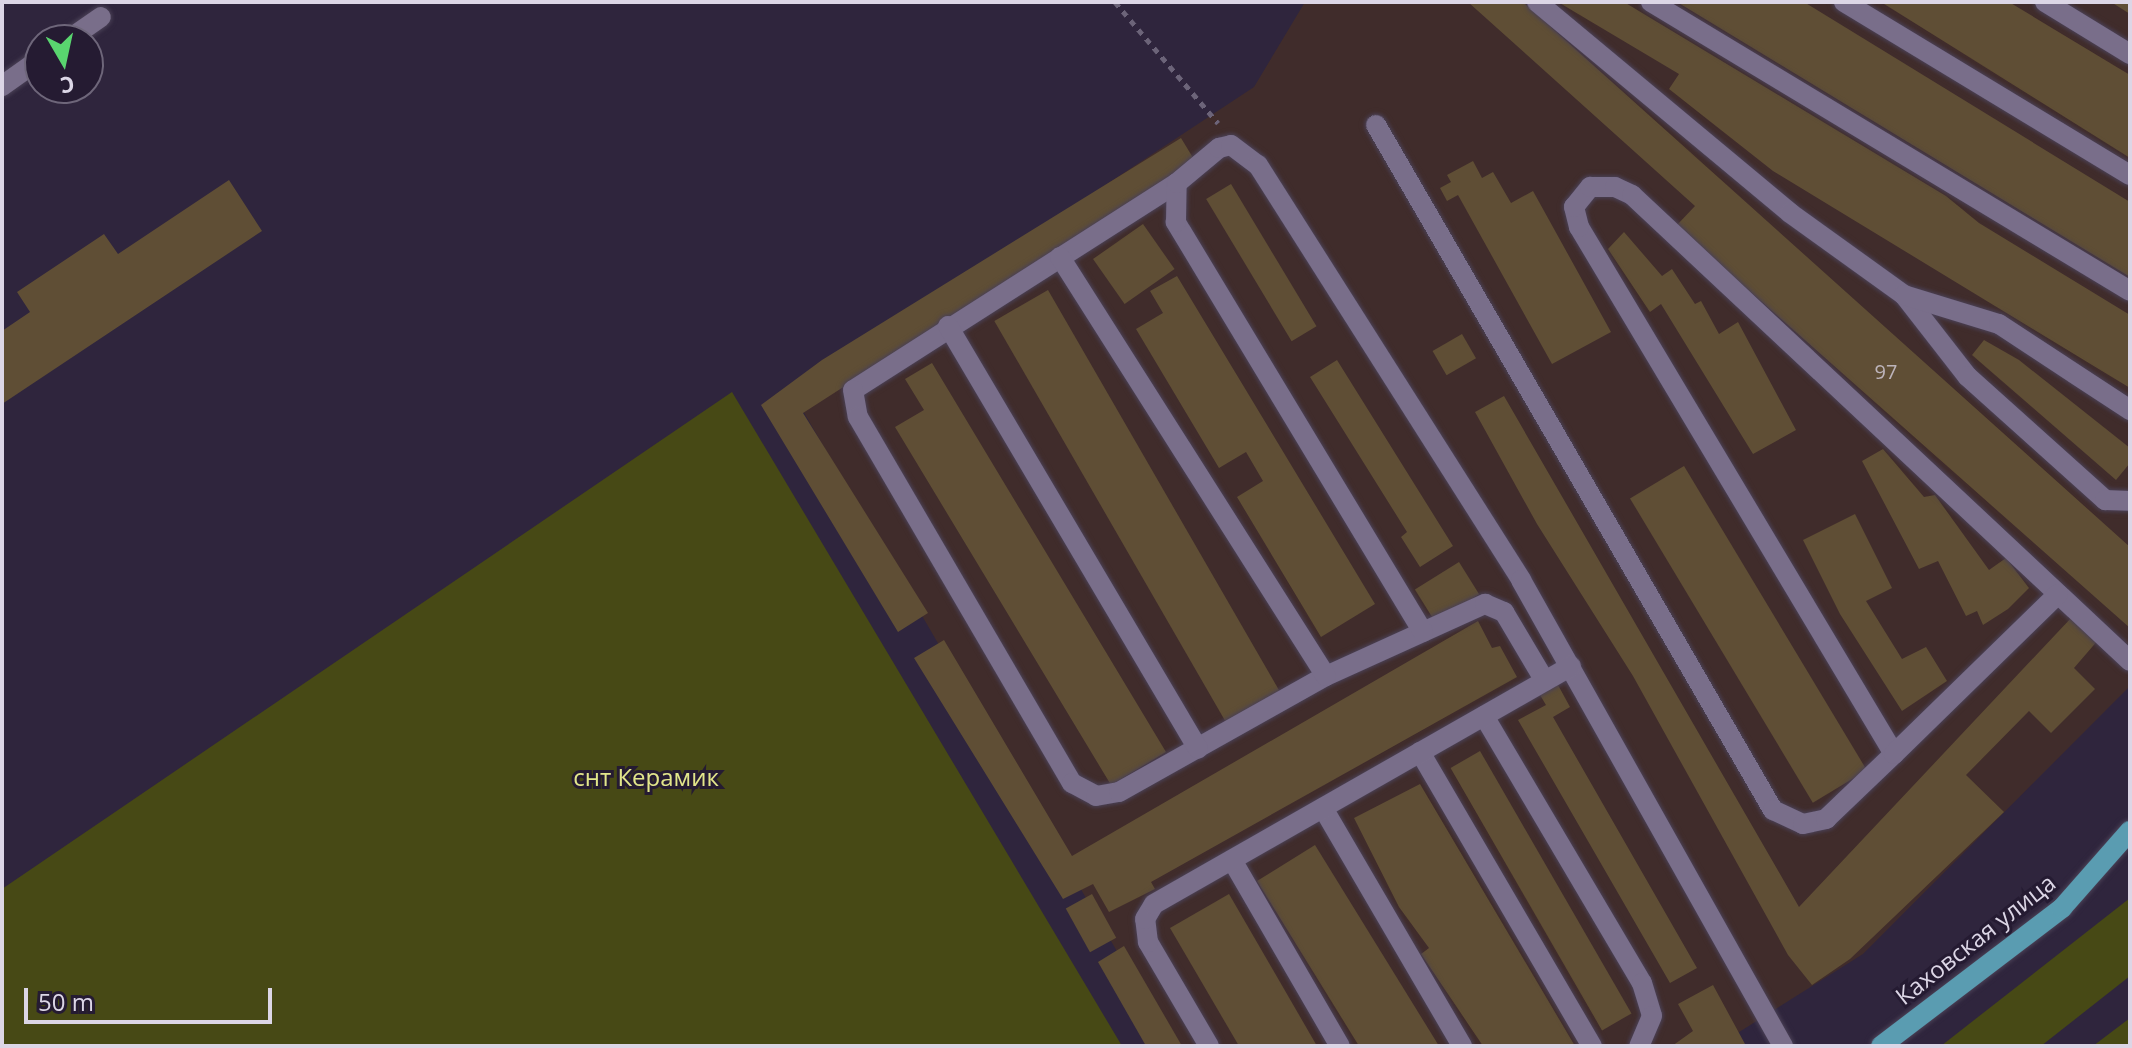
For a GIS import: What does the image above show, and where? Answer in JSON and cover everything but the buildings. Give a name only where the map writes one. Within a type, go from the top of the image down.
[{"type":"main road","name":"Каховская улица","points":[[1881,1046],[2062,908],[2130,831]]},
{"type":"lane","points":[[1537,2],[1790,213],[1904,295],[1967,376],[2105,500],[2130,501]]},
{"type":"lane","points":[[1651,2],[2130,291]]},
{"type":"lane","points":[[1844,2],[2130,175]]},
{"type":"lane","points":[[2045,2],[2130,54]]},
{"type":"lane","points":[[91,24],[101,17]]},
{"type":"lane","points":[[2,86],[24,70]]},
{"type":"lane","points":[[1376,125],[1762,799],[1788,820],[1814,823],[1835,813],[2058,594]]},
{"type":"lane","points":[[1545,681],[1509,619],[1495,605],[1474,607],[1326,676],[1119,792],[1096,796],[1072,783],[851,400],[856,384],[1177,183],[1219,148],[1231,145],[1246,152],[1571,666],[1783,1046]]},
{"type":"lane","points":[[1177,183],[1176,222],[1423,632]]},
{"type":"lane","points":[[1894,754],[1579,227],[1574,207],[1582,193],[1601,185],[1632,195],[2130,661]]},
{"type":"lane","points":[[1060,257],[1326,676]]},
{"type":"lane","points":[[1904,295],[1999,324],[2130,410]]},
{"type":"lane","points":[[948,326],[1198,749]]},
{"type":"lane","points":[[1209,1046],[1148,942],[1145,919],[1154,904],[1571,666]]},
{"type":"lane","points":[[1484,716],[1642,983],[1652,1016],[1639,1046]]},
{"type":"lane","points":[[1420,752],[1592,1046]]},
{"type":"lane","points":[[1323,808],[1462,1046]]},
{"type":"lane","points":[[1232,860],[1340,1046]]},
{"type":"path","points":[[1115,2],[1160,61],[1246,152]]},
{"type":"shaded area","points":[[1305,2],[2130,2],[2130,686],[1863,954],[1717,1046],[1172,1046],[792,392],[1254,87]]},
{"type":"green space","name":"снт Керамик","points":[[732,392],[1122,1046],[2,1046],[2,889]]},
{"type":"green space","points":[[2130,898],[2130,976],[2041,1046],[1941,1046]]},
{"type":"green space","points":[[2130,1018],[2130,1046],[2093,1046]]}]
